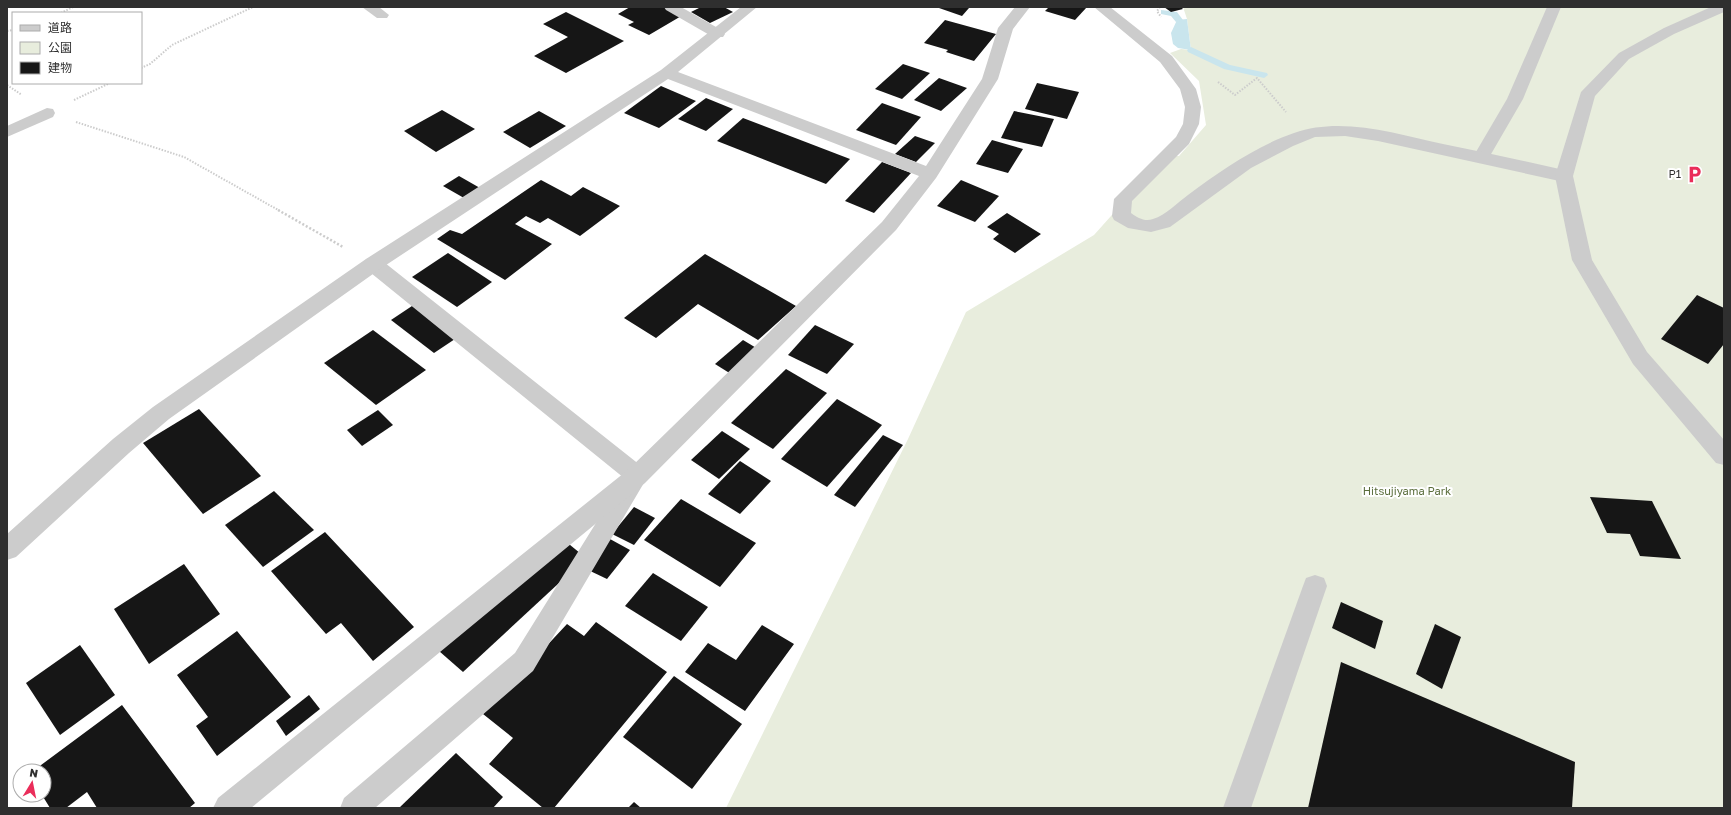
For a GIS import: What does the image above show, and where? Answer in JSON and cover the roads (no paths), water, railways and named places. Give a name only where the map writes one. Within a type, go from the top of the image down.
[{"type":"street","points":[[7,549],[121,446],[161,413],[373,264],[667,73],[718,34],[750,7]]},
{"type":"street","points":[[228,808],[637,476],[889,226],[930,174],[990,79],[1006,28],[1023,7]]},
{"type":"street","points":[[1101,7],[1166,59],[1188,89],[1193,107],[1191,124],[1183,140],[1123,199],[1121,216],[1136,226],[1152,226],[1166,220],[1194,199],[1262,155],[1301,136],[1316,133],[1347,132],[1378,136],[1564,176]]},
{"type":"street","points":[[1723,7],[1669,31],[1624,56],[1587,95],[1564,176],[1582,260],[1640,358],[1724,456]]},
{"type":"street","points":[[667,73],[930,174]]},
{"type":"street","points":[[7,132],[48,113]]},
{"type":"lane","points":[[369,7],[382,16]]},
{"type":"lane","points":[[671,7],[718,34]]},
{"type":"lane","points":[[1481,157],[1515,99],[1554,7]]},
{"type":"lane","points":[[354,808],[524,662],[637,476],[373,264]]},
{"type":"lane","points":[[1237,808],[1315,586]]},
{"type":"water","points":[[1187,19],[1191,50],[1178,48],[1173,44],[1171,33],[1177,20]]},
{"type":"waterway","points":[[1164,12],[1174,14],[1179,20]]},
{"type":"waterway","points":[[1191,50],[1227,67],[1264,75]]},
{"type":"place","name":"P1","points":[[1694,174]]},
{"type":"park label","name":"Hitsujiyama Park","points":[[1407,491]]}]
